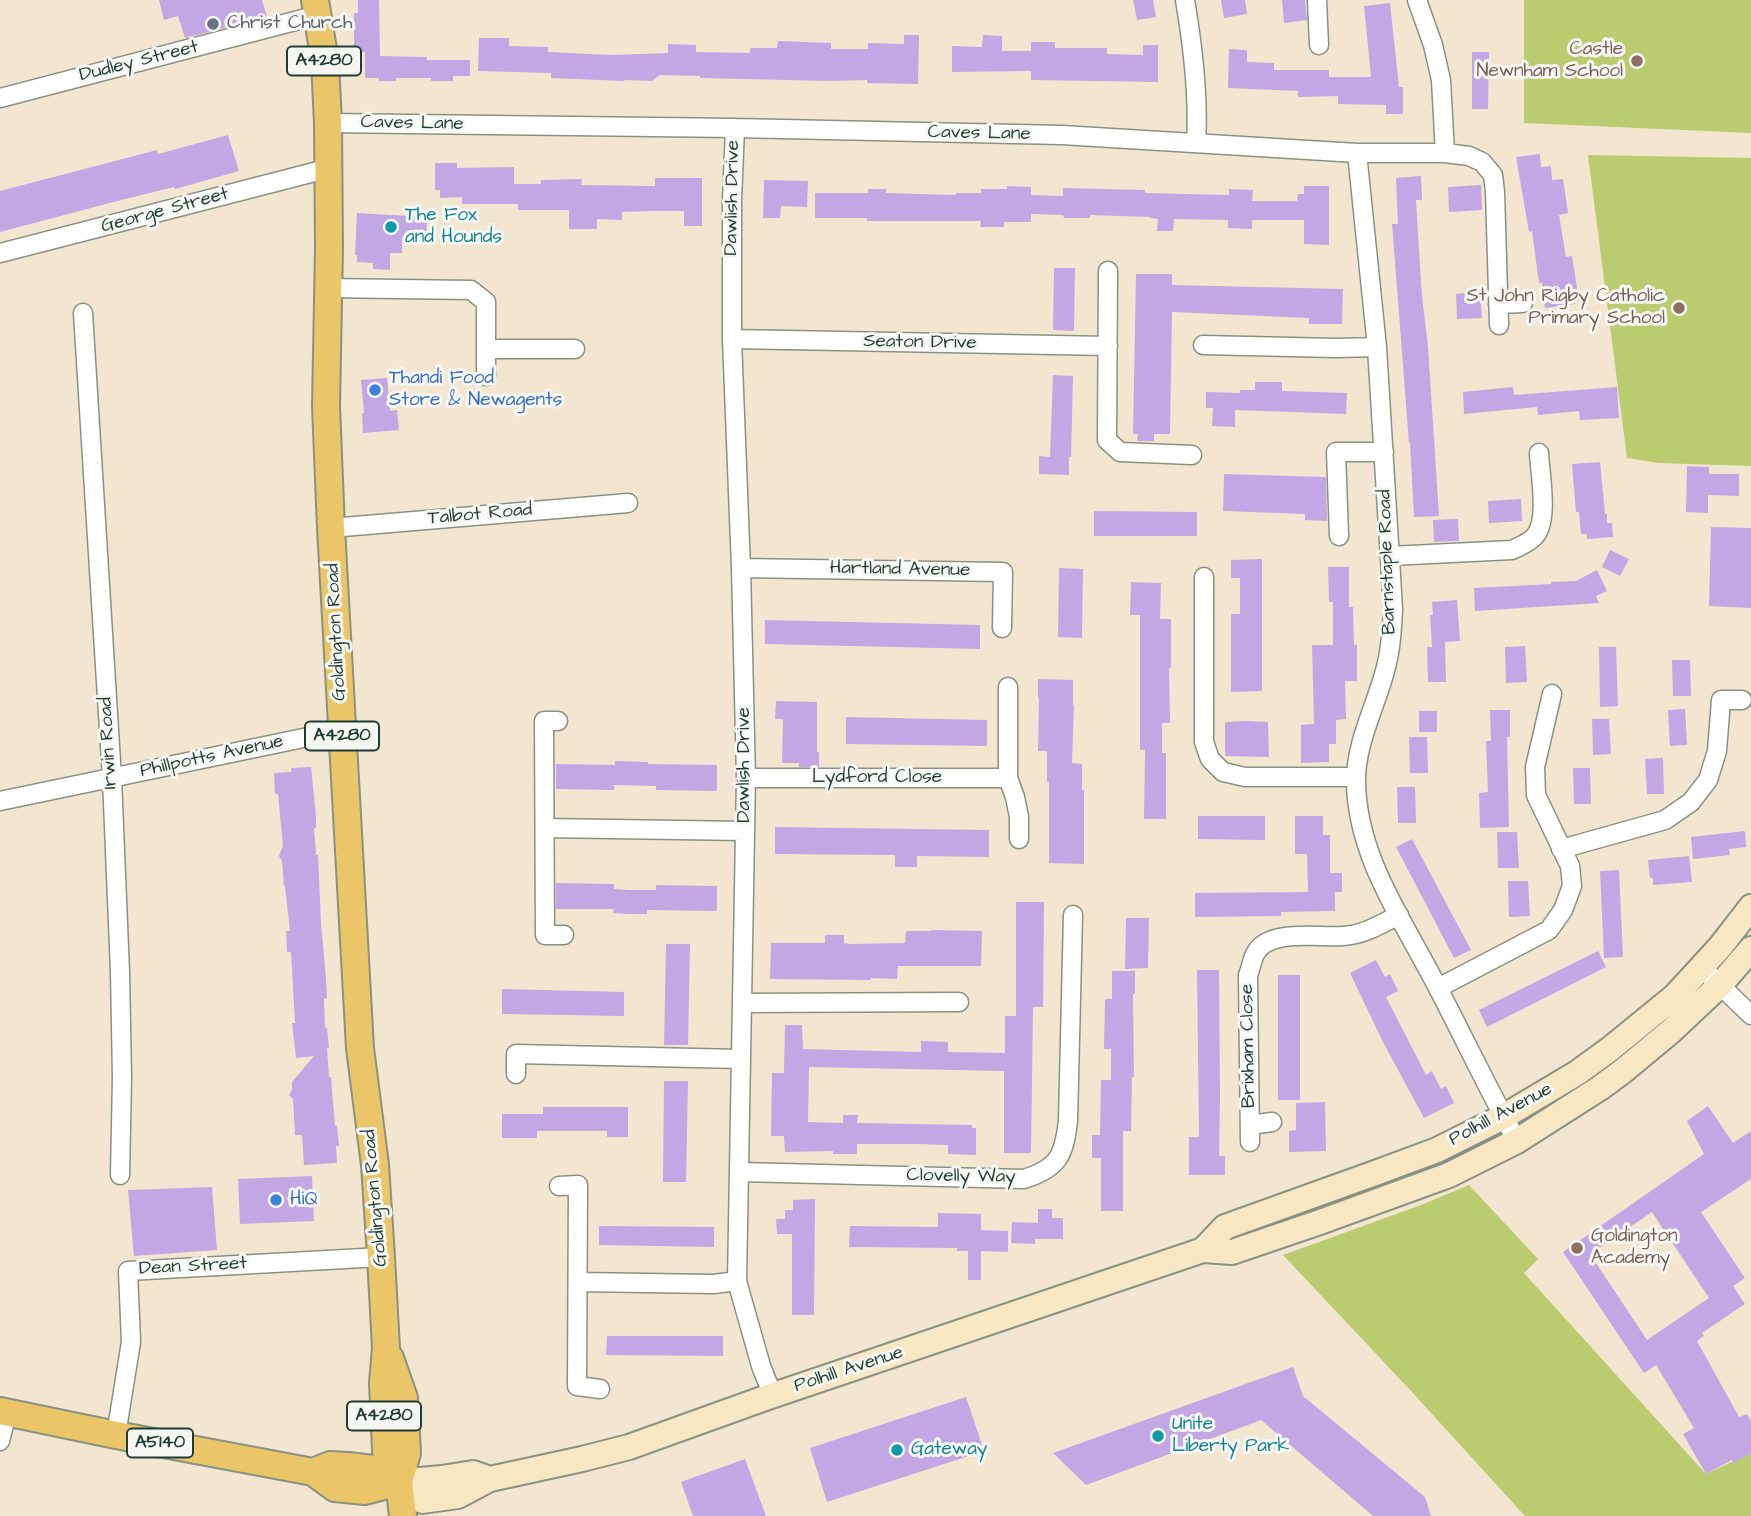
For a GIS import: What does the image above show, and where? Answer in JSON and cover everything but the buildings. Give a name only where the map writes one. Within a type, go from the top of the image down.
[{"type":"main road","name":"Goldington Road","points":[[317,7],[324,62],[330,168],[326,406],[331,528],[360,1048],[375,1165],[381,1257],[386,1348],[383,1383],[386,1451],[399,1482],[403,1516]]},
{"type":"main road","name":"A5140","points":[[4,1412],[313,1472],[330,1465],[382,1470],[399,1482]]},
{"type":"street","points":[[1185,0],[1193,46],[1195,144]]},
{"type":"street","points":[[1317,0],[1319,45]]},
{"type":"street","points":[[1417,0],[1433,45],[1441,80],[1445,153]]},
{"type":"street","name":"Dudley Street","points":[[0,98],[317,7]]},
{"type":"street","name":"Caves Lane","points":[[328,123],[1062,135],[1357,153],[1445,153],[1469,156],[1482,162],[1493,175],[1499,325]]},
{"type":"street","name":"Dawlish Drive","points":[[735,128],[732,340],[746,778],[737,1281],[772,1396]]},
{"type":"street","name":"Barnstaple Road","points":[[1357,153],[1377,346],[1393,609],[1392,636],[1386,667],[1361,746],[1356,777],[1358,813],[1374,869],[1517,1141]]},
{"type":"street","name":"George Street","points":[[0,253],[330,168]]},
{"type":"street","points":[[1108,271],[1107,440],[1120,452],[1192,455]]},
{"type":"street","points":[[328,288],[471,290],[486,302],[486,376]]},
{"type":"street","points":[[1498,304],[1523,303]]},
{"type":"street","name":"Irwin Road","points":[[83,313],[112,778],[121,1038],[120,1174]]},
{"type":"street","name":"Seaton Drive","points":[[732,340],[1108,346]]},
{"type":"street","points":[[1203,345],[1336,348],[1377,346]]},
{"type":"street","points":[[487,349],[575,349]]},
{"type":"street","points":[[1339,536],[1336,452],[1384,452]]},
{"type":"street","points":[[1390,556],[1512,550],[1527,543],[1537,534],[1541,524],[1543,508],[1539,453]]},
{"type":"street","name":"Talbot Road","points":[[331,528],[628,503]]},
{"type":"street","name":"Hartland Avenue","points":[[741,568],[1003,572],[1002,628]]},
{"type":"street","points":[[1204,577],[1203,741],[1210,759],[1223,772],[1245,777],[1356,777]]},
{"type":"street","points":[[1008,687],[1008,778],[1019,817],[1018,839]]},
{"type":"street","points":[[1438,988],[1549,930],[1563,910],[1572,886],[1570,866],[1536,794],[1535,768],[1552,694]]},
{"type":"street","points":[[1561,849],[1665,820],[1691,802],[1708,780],[1717,751],[1721,700],[1742,700]]},
{"type":"street","points":[[558,721],[544,721],[545,935],[564,935]]},
{"type":"street","name":"Phillpotts Avenue","points":[[0,800],[342,730]]},
{"type":"street","name":"Lydford Close","points":[[746,778],[1008,778]]},
{"type":"street","points":[[545,828],[745,831]]},
{"type":"street","name":"Polhill Avenue","points":[[1203,1250],[1225,1227],[1437,1150],[1577,1073],[1675,996],[1720,947],[1751,906]]},
{"type":"street","name":"Clovelly Way","points":[[740,1172],[1024,1179],[1041,1174],[1061,1154],[1066,1140],[1073,915]]},
{"type":"street","name":"Brixham Close","points":[[1272,1122],[1250,1133],[1248,975],[1256,952],[1269,941],[1286,936],[1344,936],[1367,932],[1399,915]]},
{"type":"street","name":"Polhill Avenue","points":[[399,1482],[422,1501],[458,1496],[490,1479],[629,1447],[1203,1250],[1232,1252],[1449,1175],[1517,1141],[1623,1071],[1720,985],[1751,949]]},
{"type":"street","points":[[1701,967],[1751,1015]]},
{"type":"street","points":[[742,1003],[959,1002]]},
{"type":"street","points":[[516,1074],[516,1054],[740,1059]]},
{"type":"street","points":[[559,1185],[578,1185],[578,1387],[600,1389]]},
{"type":"street","name":"Dean Street","points":[[116,1435],[131,1342],[128,1270],[381,1257]]},
{"type":"street","points":[[578,1282],[714,1284],[737,1281]]},
{"type":"street","points":[[0,1441],[4,1412]]},
{"type":"green space","name":"Castle Newnham School","points":[[1524,0],[1751,0],[1751,133],[1524,123]]},
{"type":"green space","name":"St John Rigby Catholic Primary School","points":[[1588,155],[1751,158],[1751,466],[1658,463],[1627,458]]},
{"type":"green space","points":[[1469,1185],[1538,1259],[1524,1273],[1706,1474],[1751,1453],[1751,1516],[1525,1516],[1283,1255]]},
{"type":"place","name":"Christ Church","points":[[213,24]]},
{"type":"place","name":"Castle Newnham School","points":[[1637,61]]},
{"type":"place","name":"The Fox and Hounds","points":[[391,227]]},
{"type":"place","name":"St John Rigby Catholic Primary School","points":[[1679,308]]},
{"type":"place","name":"Thandi Food Store & Newagents","points":[[375,390]]},
{"type":"place","name":"HiQ","points":[[276,1200]]},
{"type":"place","name":"Goldington Academy","points":[[1577,1248]]},
{"type":"place","name":"Unite Liberty Park","points":[[1158,1436]]},
{"type":"place","name":"Gateway","points":[[897,1450]]}]
